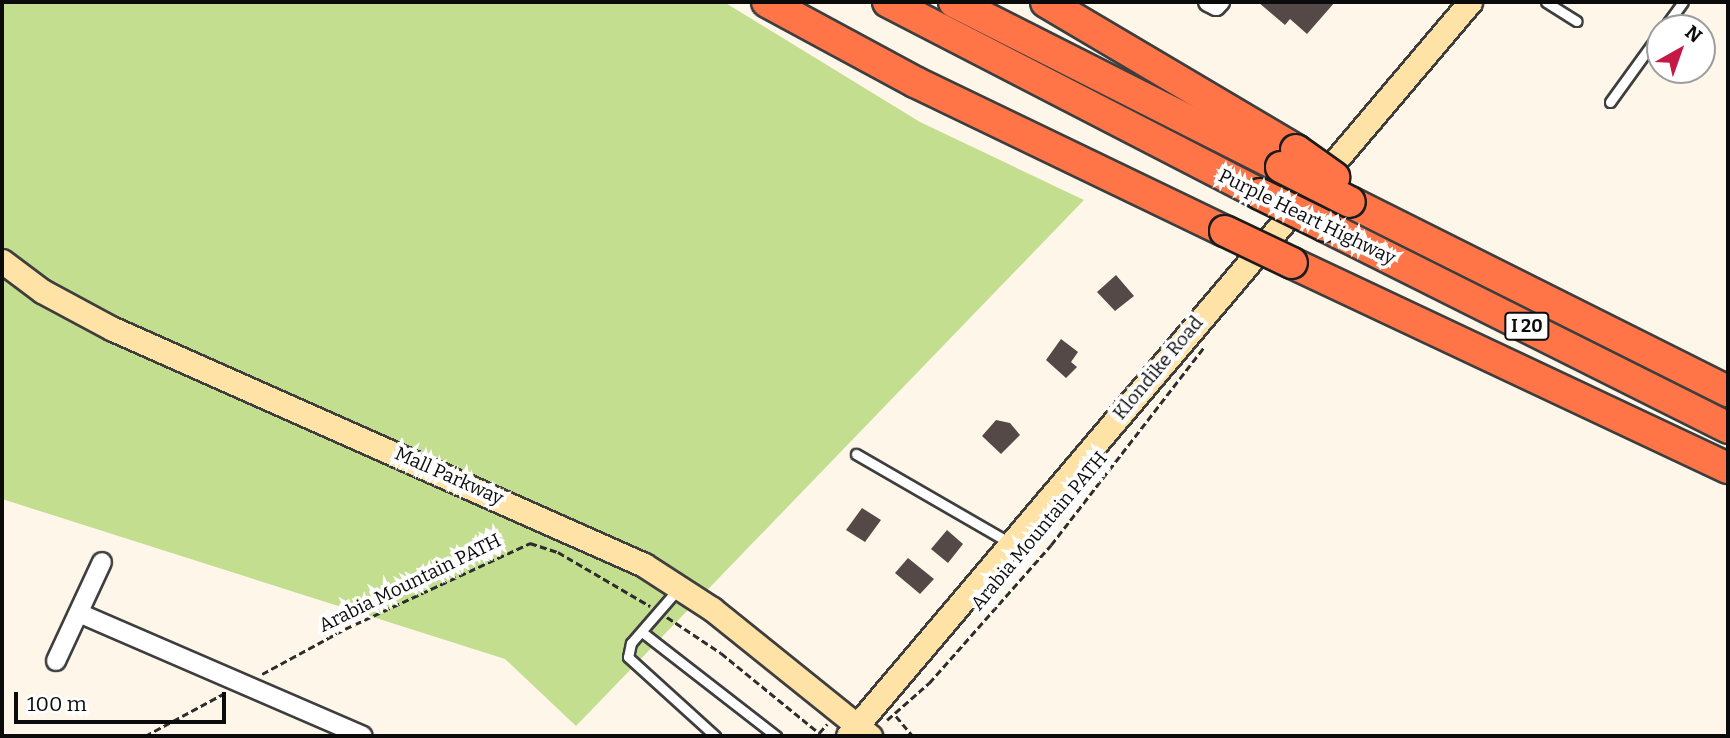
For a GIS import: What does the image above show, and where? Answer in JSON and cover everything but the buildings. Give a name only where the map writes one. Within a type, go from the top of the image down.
[{"type":"highway","points":[[767,2],[915,82],[1728,468]]},
{"type":"highway","name":"Purple Heart Highway","points":[[888,2],[1260,194],[1728,428]]},
{"type":"highway","name":"Purple Heart Highway","points":[[954,2],[1288,159],[1395,225],[1728,391]]},
{"type":"highway","points":[[1046,2],[1288,159]]},
{"type":"street","points":[[1208,2],[1216,6],[1220,2]]},
{"type":"street","name":"Klondike Road","points":[[858,733],[1010,544],[1464,4]]},
{"type":"street","name":"Mall Parkway","points":[[2,261],[42,291],[113,329],[644,565],[777,659],[858,733]]},
{"type":"street","points":[[56,661],[102,562]]},
{"type":"street","points":[[79,613],[363,736]]},
{"type":"lane","points":[[1546,2],[1576,21]]},
{"type":"lane","points":[[1610,102],[1646,52]]},
{"type":"lane","points":[[856,453],[1010,544]]},
{"type":"lane","points":[[679,588],[631,643],[628,657],[715,736]]},
{"type":"lane","points":[[642,632],[776,736]]},
{"type":"path","name":"Arabia Mountain PATH","points":[[889,723],[1051,545],[1207,341]]},
{"type":"path","name":"Arabia Mountain PATH","points":[[145,736],[345,629],[530,543],[558,552],[659,611],[721,653],[819,733]]},
{"type":"path","points":[[897,716],[913,736]]},
{"type":"green space","points":[[2,2],[724,2],[920,122],[1084,200],[576,726],[505,659],[2,499]]}]
